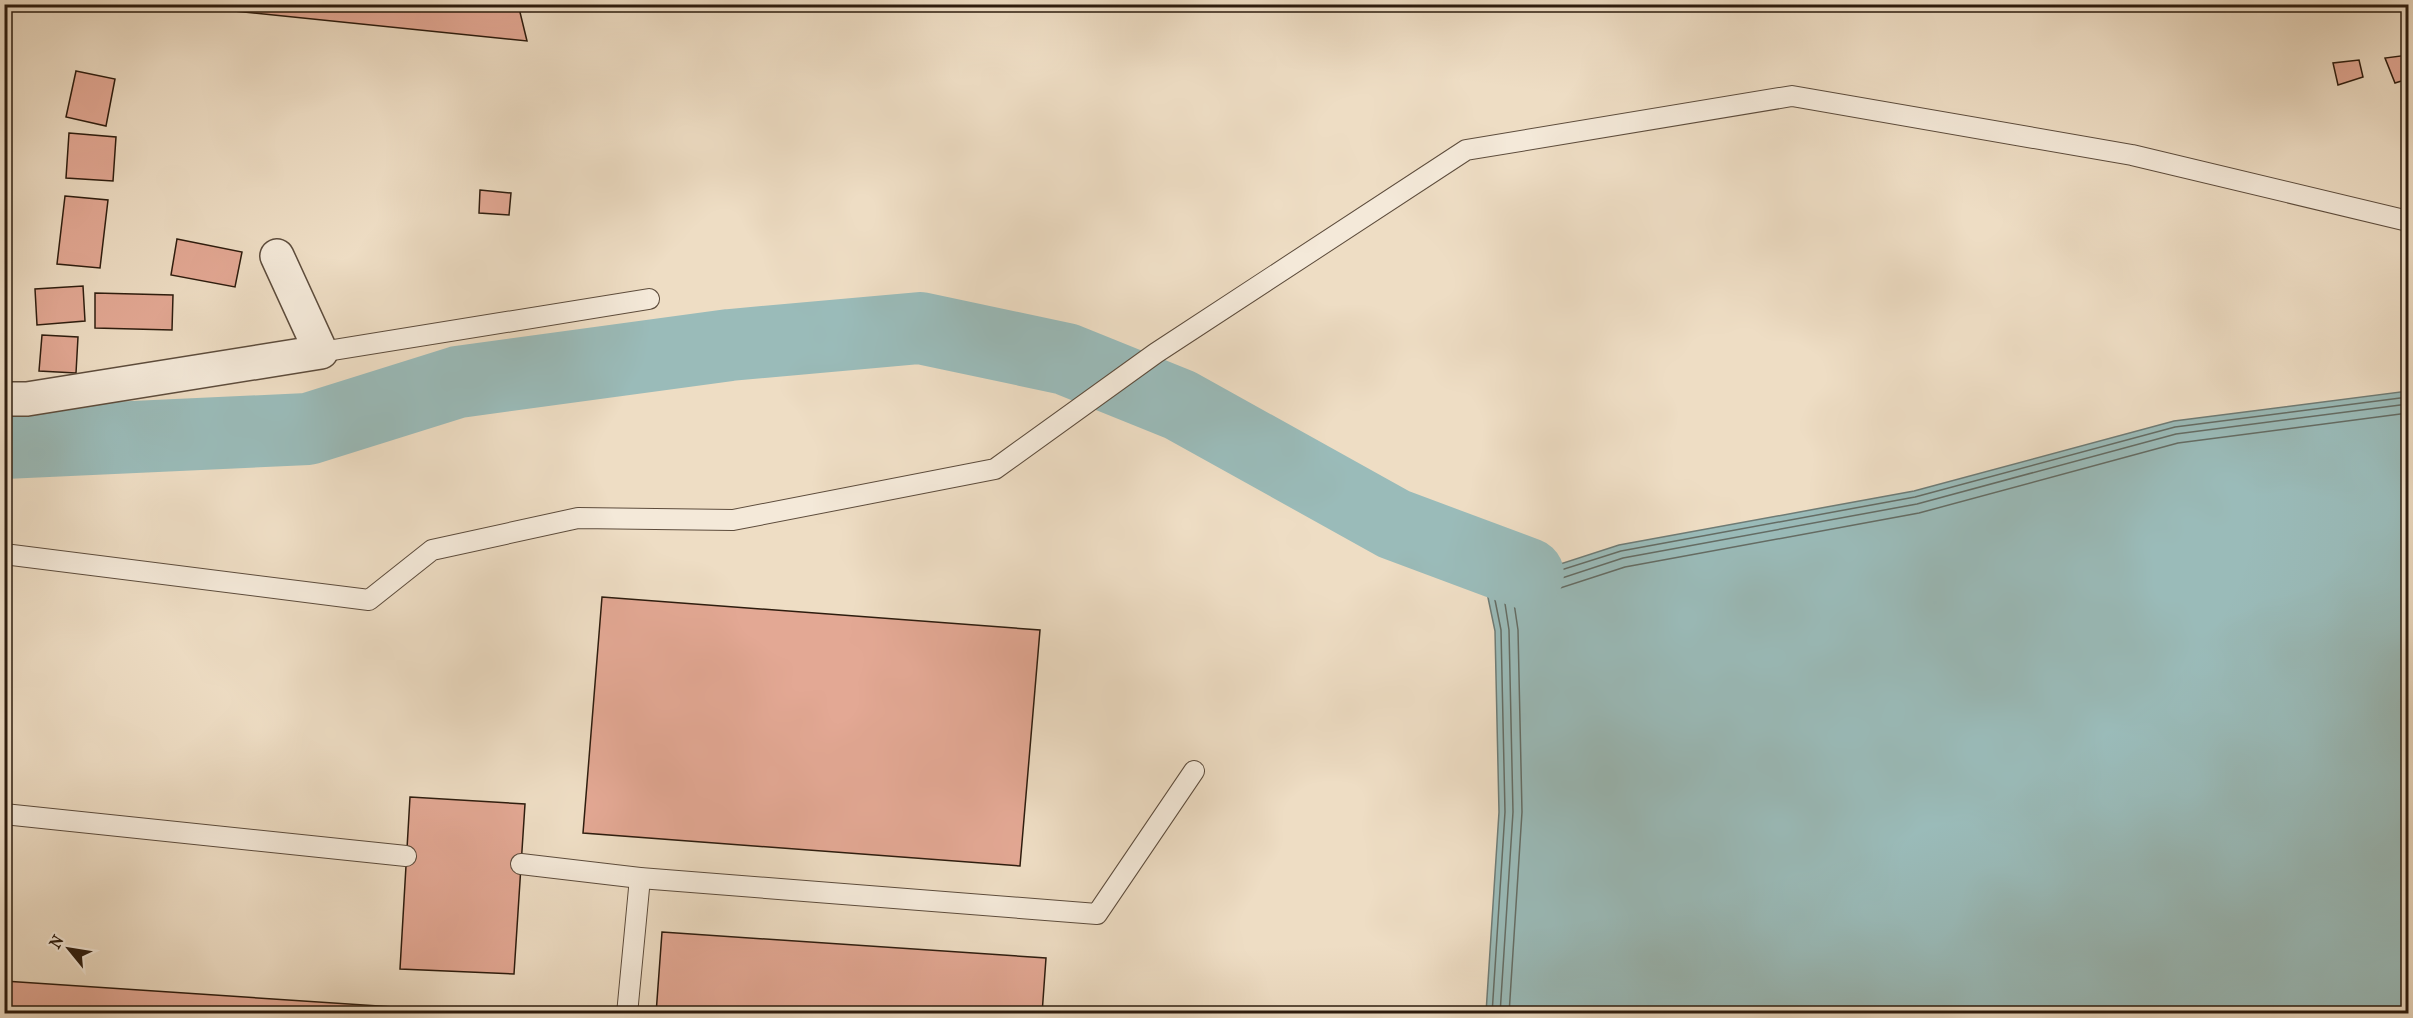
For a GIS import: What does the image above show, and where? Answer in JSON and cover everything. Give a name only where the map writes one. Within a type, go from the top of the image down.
[{"type":"street","points":[[4,399],[27,399],[321,352],[277,256]]},
{"type":"lane","points":[[4,554],[369,600],[432,550],[578,518],[733,520],[995,469],[1156,353],[1466,150],[1792,96],[2132,155],[2409,221]]},
{"type":"lane","points":[[321,352],[649,299]]},
{"type":"lane","points":[[521,864],[640,878],[1097,914],[1194,771]]},
{"type":"lane","points":[[4,814],[406,856]]},
{"type":"lane","points":[[627,1014],[640,878]]},
{"type":"water","points":[[2408,391],[2408,1013],[1486,1013],[1499,812],[1495,631],[1486,588],[1619,545],[1914,491],[2174,421]]},
{"type":"building","points":[[165,4],[518,4],[527,41]]},
{"type":"building","points":[[2408,55],[2408,79],[2395,83],[2385,58]]},
{"type":"building","points":[[2359,60],[2363,77],[2338,85],[2333,63]]},
{"type":"building","points":[[76,71],[115,79],[106,126],[66,117]]},
{"type":"building","points":[[69,133],[116,137],[113,181],[66,178]]},
{"type":"building","points":[[480,190],[511,193],[509,215],[479,213]]},
{"type":"building","points":[[65,196],[108,200],[100,268],[57,264]]},
{"type":"building","points":[[177,239],[242,252],[235,287],[171,275]]},
{"type":"building","points":[[83,286],[85,321],[37,325],[35,289]]},
{"type":"building","points":[[95,293],[173,295],[172,330],[95,328]]},
{"type":"building","points":[[42,335],[78,337],[76,373],[39,371]]},
{"type":"building","points":[[602,597],[1040,630],[1020,866],[583,833]]},
{"type":"building","points":[[410,797],[525,804],[514,974],[400,969]]},
{"type":"building","points":[[662,932],[1046,958],[1042,1014],[656,1014]]},
{"type":"building","points":[[4,981],[500,1014],[4,1014]]},
{"type":"waterway","points":[[4,443],[308,429],[458,382],[730,345],[920,328],[1066,359],[1180,405],[1394,524],[1528,574]]}]
